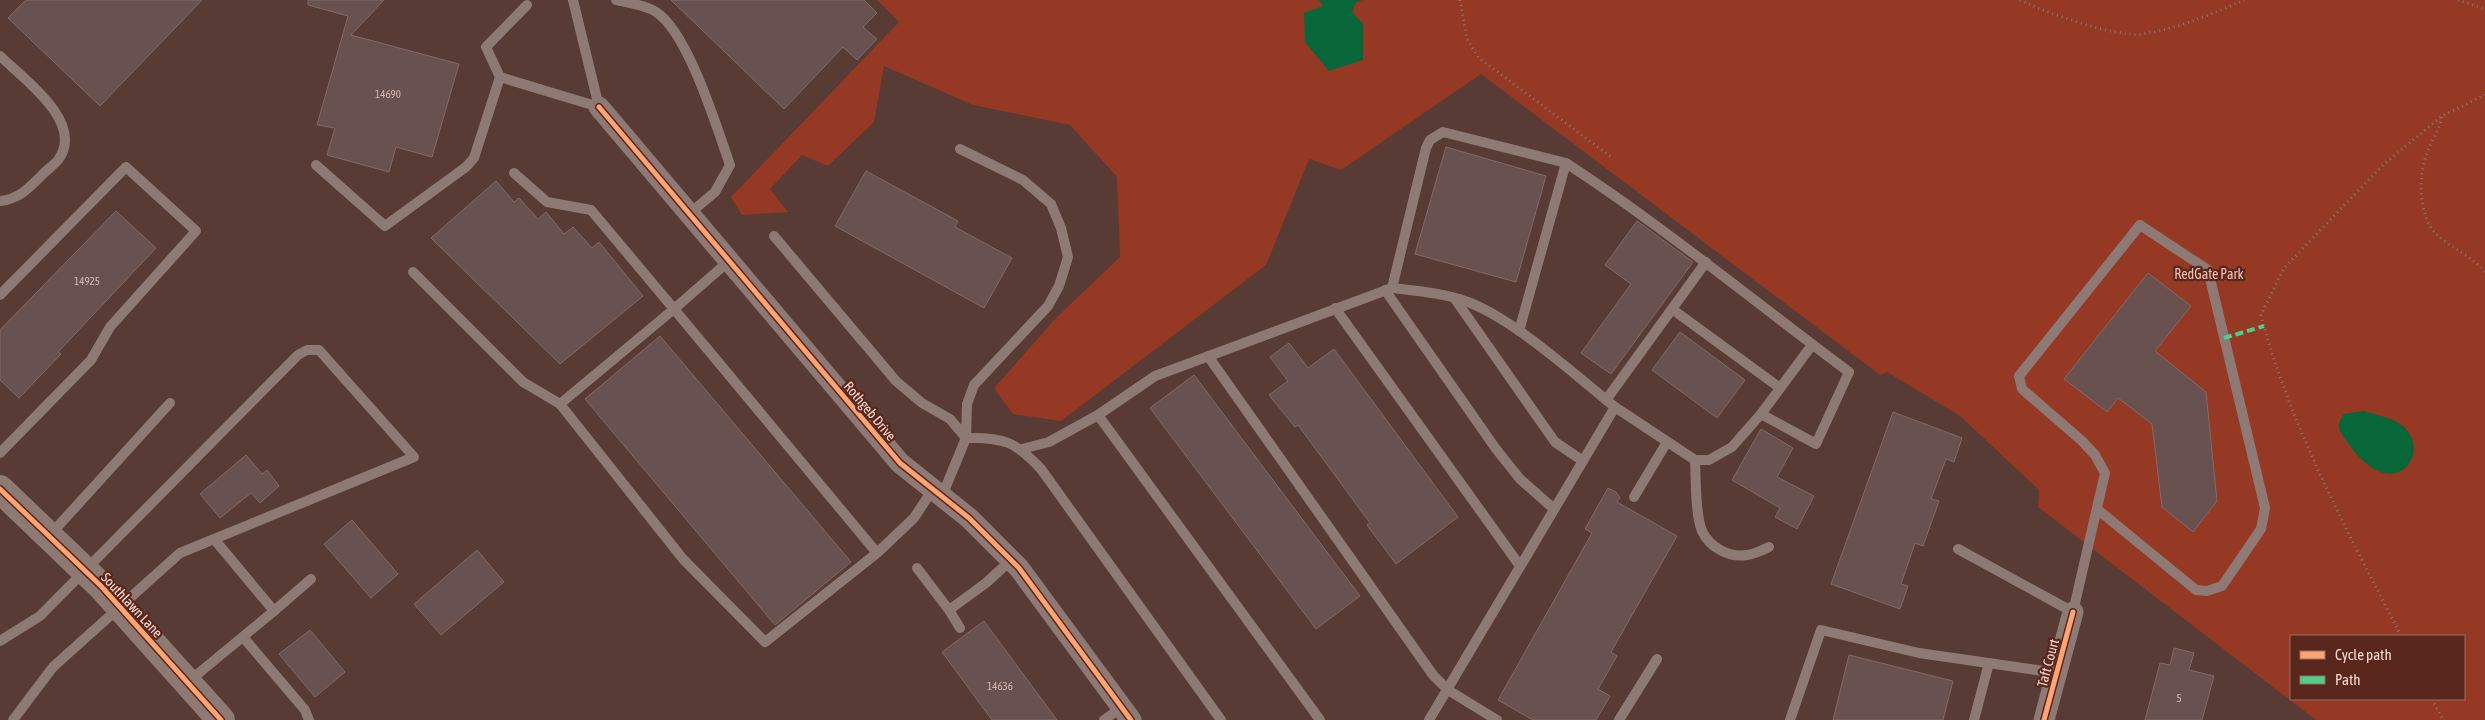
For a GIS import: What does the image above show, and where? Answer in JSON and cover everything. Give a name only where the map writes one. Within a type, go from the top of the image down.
[{"type":"street","name":"Rothgeb Drive","points":[[599,107],[900,463],[969,518],[1011,560],[1126,714]]},
{"type":"street","name":"Southlawn Lane","points":[[0,489],[86,571],[221,720]]},
{"type":"street","name":"Taft Court","points":[[2044,720],[2073,612]]},
{"type":"lane","points":[[573,0],[599,107]]},
{"type":"lane","points":[[616,0],[656,11],[672,27],[708,102],[730,165],[715,192],[689,214]]},
{"type":"lane","points":[[316,165],[385,226],[466,167],[474,158],[500,77],[486,47],[527,6]]},
{"type":"lane","points":[[0,56],[55,110],[65,134],[63,148],[58,159],[26,191],[13,199],[0,201]]},
{"type":"lane","points":[[500,77],[599,107]]},
{"type":"lane","points":[[1554,509],[1520,479],[1496,449],[1388,289],[1426,148],[1430,140],[1443,132],[1566,163],[1613,194],[1706,262],[1849,372],[1816,444],[1761,414]]},
{"type":"lane","points":[[413,272],[523,382],[560,404],[683,560],[765,642],[877,553],[938,493],[966,438],[967,404],[974,385],[1048,306],[1060,286],[1068,257],[1061,228],[1051,204],[1023,180],[960,149]]},
{"type":"lane","points":[[1519,331],[1566,163]]},
{"type":"lane","points":[[0,295],[126,167],[196,231],[110,328],[91,360],[0,453]]},
{"type":"lane","points":[[514,172],[547,202],[591,210],[877,553]]},
{"type":"lane","points":[[1958,550],[2073,612],[2096,509],[2105,473],[2095,455],[2022,389],[2019,376],[2140,226],[2208,270],[2265,508],[2261,529],[2222,586],[2207,591],[2196,590],[2096,509]]},
{"type":"lane","points":[[774,236],[896,381],[922,403],[950,419],[966,438]]},
{"type":"lane","points":[[560,404],[729,262]]},
{"type":"lane","points":[[1606,400],[1706,262]]},
{"type":"lane","points":[[1022,448],[1049,442],[1098,415],[1155,376],[1388,289],[1433,293],[1468,302],[1519,331],[1615,407],[1695,460],[1709,460],[1732,447],[1761,414],[1812,345]]},
{"type":"lane","points":[[1455,299],[1555,442],[1583,461]]},
{"type":"lane","points":[[1335,308],[1520,566]]},
{"type":"lane","points":[[1672,309],[1780,388]]},
{"type":"lane","points":[[0,641],[40,616],[298,355],[307,350],[319,350],[414,457],[180,552],[53,667],[13,720]]},
{"type":"lane","points":[[1208,356],[1433,675],[1448,690],[1497,720]]},
{"type":"lane","points":[[49,536],[170,403]]},
{"type":"lane","points":[[1429,720],[1615,407]]},
{"type":"lane","points":[[1098,415],[1320,720]]},
{"type":"lane","points":[[966,438],[994,437],[1022,448],[1041,469],[1221,720]]},
{"type":"lane","points":[[1634,497],[1667,442]]},
{"type":"lane","points":[[1695,460],[1697,497],[1702,531],[1716,547],[1729,555],[1748,555],[1770,547]]},
{"type":"lane","points":[[214,539],[274,611]]},
{"type":"lane","points":[[949,610],[1011,560]]},
{"type":"lane","points":[[917,568],[949,610],[960,628]]},
{"type":"lane","points":[[188,682],[311,579]]},
{"type":"lane","points":[[1790,720],[1821,630],[1919,653],[2057,674]]},
{"type":"lane","points":[[243,637],[305,710],[308,720]]},
{"type":"lane","points":[[1619,720],[1657,658]]},
{"type":"lane","points":[[1974,720],[1989,664]]},
{"type":"lane","points":[[1104,720],[1126,714]]},
{"type":"path","points":[[1460,0],[1466,39],[1479,58],[1612,157]]},
{"type":"path","points":[[2020,0],[2097,28],[2140,34],[2210,15],[2244,0]]},
{"type":"path","points":[[2458,0],[2485,9]]},
{"type":"path","points":[[2400,635],[2315,468],[2267,338],[2261,315],[2284,268],[2383,165],[2442,116],[2485,95]]},
{"type":"path","points":[[2442,116],[2440,127],[2425,156],[2421,178],[2425,214],[2435,232],[2485,272]]},
{"type":"path","points":[[2433,700],[2443,720]]},
{"type":"green space","name":"RedGate Park","points":[[877,0],[2485,0],[2485,720],[2316,720],[2038,507],[2039,490],[1960,416],[1887,372],[1880,375],[1481,74],[1341,170],[1309,159],[1266,265],[1061,421],[1013,414],[994,388],[1056,318],[1120,257],[1117,177],[1070,125],[973,105],[884,66],[874,122],[828,166],[802,155],[770,189],[788,212],[742,215],[731,197],[899,22]]},
{"type":"shaded area","points":[[1319,0],[1363,0],[1356,2],[1352,12],[1363,24],[1363,60],[1329,71],[1305,42],[1304,13],[1323,6]]},
{"type":"shaded area","points":[[2364,411],[2400,424],[2410,434],[2414,447],[2412,458],[2405,468],[2395,473],[2381,472],[2365,463],[2348,443],[2339,429],[2341,418],[2344,414]]},
{"type":"building","points":[[26,0],[202,0],[100,106],[8,18]]},
{"type":"building","points":[[308,0],[384,0],[351,35],[459,64],[432,157],[396,147],[389,172],[327,155],[335,128],[317,125],[348,16],[308,5]]},
{"type":"building","points":[[671,0],[864,0],[877,13],[863,27],[877,39],[857,60],[843,47],[784,109]]},
{"type":"building","points":[[1446,147],[1546,176],[1516,282],[1415,254]]},
{"type":"building","points":[[866,171],[958,221],[955,227],[1012,258],[984,308],[835,226]]},
{"type":"building","points":[[496,181],[514,202],[519,198],[538,219],[546,212],[564,234],[573,227],[592,248],[599,242],[643,296],[560,364],[431,238]]},
{"type":"building","points":[[116,211],[156,248],[58,352],[61,354],[19,398],[0,380],[0,330]]},
{"type":"building","points":[[1637,221],[1693,262],[1611,374],[1581,353],[1631,284],[1605,265]]},
{"type":"building","points":[[2148,273],[2191,306],[2155,351],[2206,392],[2217,501],[2193,532],[2162,507],[2152,424],[2118,398],[2107,412],[2064,379]]},
{"type":"building","points":[[1680,332],[1745,380],[1717,418],[1652,370]]},
{"type":"building","points":[[660,336],[851,562],[775,625],[585,399]]},
{"type":"building","points":[[1289,343],[1308,368],[1334,349],[1458,517],[1396,564],[1367,525],[1370,523],[1298,425],[1295,427],[1269,395],[1288,381],[1270,357]]},
{"type":"building","points":[[1194,375],[1360,596],[1316,629],[1150,408]]},
{"type":"building","points":[[1893,412],[1962,438],[1954,462],[1946,459],[1931,499],[1939,501],[1923,546],[1915,543],[1901,584],[1908,586],[1900,609],[1831,584]]},
{"type":"building","points":[[1761,429],[1793,448],[1777,477],[1814,496],[1797,529],[1775,517],[1780,508],[1732,480]]},
{"type":"building","points":[[246,455],[262,474],[267,470],[279,486],[260,503],[251,493],[220,518],[200,494]]},
{"type":"building","points":[[1608,488],[1616,492],[1620,498],[1617,502],[1677,536],[1611,652],[1617,656],[1598,689],[1610,696],[1596,720],[1533,720],[1498,700],[1592,533],[1585,529]]},
{"type":"building","points":[[352,520],[398,574],[371,598],[324,544]]},
{"type":"building","points":[[477,550],[504,582],[441,635],[414,604]]},
{"type":"building","points":[[984,621],[1057,720],[992,720],[942,652]]},
{"type":"building","points":[[310,630],[345,672],[315,697],[279,654]]},
{"type":"building","points":[[2174,648],[2194,653],[2189,670],[2214,676],[2202,720],[2145,720],[2160,663],[2170,665]]},
{"type":"building","points":[[1849,655],[1953,681],[1943,720],[1833,720]]},
{"type":"marked path","points":[[2224,338],[2264,326]]},
{"type":"cycle path","points":[[599,107],[900,463],[969,518],[1019,568],[1131,720]]},
{"type":"cycle path","points":[[0,489],[102,587],[221,720]]},
{"type":"cycle path","points":[[2044,720],[2073,612]]}]
